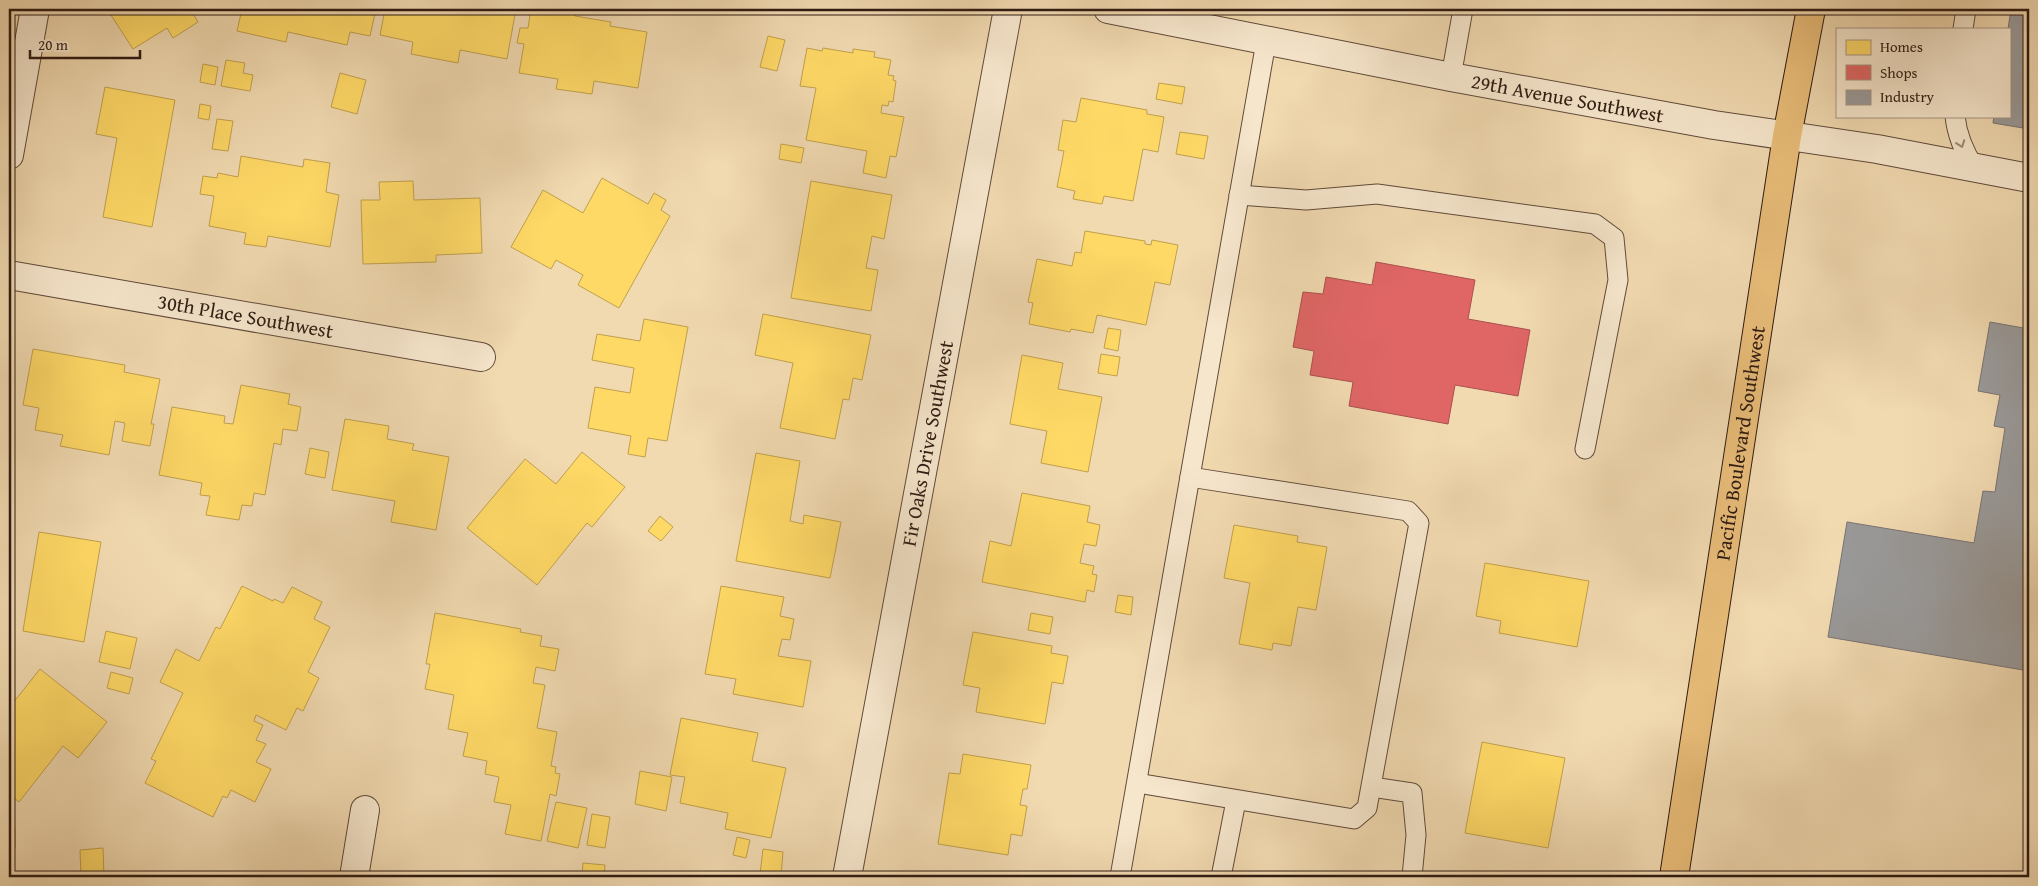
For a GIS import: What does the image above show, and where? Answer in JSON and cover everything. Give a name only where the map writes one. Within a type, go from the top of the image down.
[{"type":"main road","name":"Pacific Boulevard Southwest","points":[[1674,877],[1787,136],[1811,9]]},
{"type":"street","points":[[9,155],[35,9]]},
{"type":"street","name":"Fir Oaks Drive Southwest","points":[[847,877],[1008,9]]},
{"type":"street","name":"29th Avenue Southwest","points":[[1108,9],[1176,15],[1266,42],[1451,77],[1787,136],[1877,149],[2029,178]]},
{"type":"street","name":"30th Place Southwest","points":[[9,274],[481,357]]},
{"type":"street","points":[[354,877],[365,810]]},
{"type":"lane","points":[[1451,77],[1462,9]]},
{"type":"lane","points":[[1963,28],[1966,9]]},
{"type":"lane","points":[[1120,877],[1266,42]]},
{"type":"lane","points":[[1955,118],[1956,130],[1974,169]]},
{"type":"lane","points":[[1239,195],[1306,200],[1378,194],[1595,224],[1614,238],[1618,280],[1585,449]]},
{"type":"lane","points":[[1137,783],[1236,801],[1354,819],[1367,808],[1420,523],[1408,511],[1190,477]]},
{"type":"lane","points":[[1372,787],[1412,793],[1416,835],[1412,877]]},
{"type":"lane","points":[[1221,877],[1236,801]]},
{"type":"building: Homes","points":[[107,9],[197,9],[192,12],[198,22],[173,38],[167,28],[133,49]]},
{"type":"building: Homes","points":[[242,9],[376,9],[370,36],[350,32],[347,45],[288,32],[286,42],[237,31]]},
{"type":"building: Homes","points":[[385,9],[516,9],[507,59],[460,50],[458,63],[411,54],[413,42],[380,35]]},
{"type":"building: Homes","points":[[531,9],[577,9],[575,16],[611,22],[610,26],[647,32],[638,88],[594,81],[592,94],[556,89],[558,79],[519,73],[524,44],[517,43],[520,28],[528,28]]},
{"type":"building: Homes","points":[[768,36],[785,40],[777,71],[760,67]]},
{"type":"building: Homes","points":[[807,48],[822,51],[823,48],[853,53],[853,49],[875,52],[874,57],[891,60],[888,75],[894,76],[893,80],[896,81],[893,102],[889,101],[888,106],[882,105],[881,113],[904,117],[896,157],[890,156],[886,178],[863,173],[867,151],[806,140],[816,88],[800,86]]},
{"type":"building: Homes","points":[[226,60],[245,63],[243,73],[253,75],[250,91],[221,86]]},
{"type":"building: Homes","points":[[203,64],[218,67],[215,85],[200,82]]},
{"type":"building: Homes","points":[[340,73],[366,80],[357,114],[331,107]]},
{"type":"building: Homes","points":[[1159,83],[1185,87],[1182,104],[1156,99]]},
{"type":"building: Homes","points":[[105,87],[175,100],[152,227],[103,217],[117,138],[96,134]]},
{"type":"building: Homes","points":[[1081,98],[1147,110],[1147,114],[1164,117],[1158,152],[1143,149],[1133,201],[1104,196],[1102,204],[1073,199],[1075,191],[1057,187],[1064,151],[1058,150],[1063,120],[1076,122]]},
{"type":"building: Homes","points":[[200,104],[211,106],[209,120],[198,118]]},
{"type":"building: Homes","points":[[217,119],[233,121],[228,151],[212,149]]},
{"type":"building: Homes","points":[[1180,132],[1208,136],[1204,159],[1176,154]]},
{"type":"building: Homes","points":[[781,144],[804,148],[801,163],[779,159]]},
{"type":"building: Homes","points":[[241,156],[303,167],[304,159],[330,163],[326,192],[339,195],[330,247],[268,236],[266,247],[244,244],[246,233],[209,226],[214,196],[200,194],[203,176],[217,178],[218,173],[238,177]]},
{"type":"building: Homes","points":[[602,178],[648,204],[654,193],[666,200],[661,210],[670,216],[619,308],[578,285],[583,275],[556,260],[551,269],[511,247],[543,190],[583,213]]},
{"type":"building: Homes","points":[[413,181],[414,200],[480,198],[482,253],[436,255],[436,262],[363,264],[361,200],[380,200],[379,182]]},
{"type":"building: Homes","points":[[811,181],[892,195],[884,239],[872,236],[866,268],[878,270],[871,311],[791,298]]},
{"type":"building: Homes","points":[[1085,231],[1145,241],[1145,244],[1151,245],[1152,240],[1178,245],[1170,285],[1155,282],[1146,325],[1097,315],[1093,333],[1071,329],[1070,332],[1029,324],[1033,303],[1028,302],[1037,259],[1072,266],[1075,252],[1081,253]]},
{"type":"building: Homes","points":[[763,314],[871,335],[862,380],[853,378],[849,400],[843,399],[835,439],[780,428],[793,363],[755,355]]},
{"type":"building: Homes","points":[[644,319],[688,327],[667,441],[648,438],[645,457],[628,454],[631,436],[588,428],[595,387],[630,393],[634,368],[592,360],[597,334],[640,341]]},
{"type":"building: Homes","points":[[1108,328],[1121,330],[1118,351],[1104,348]]},
{"type":"building: Homes","points":[[33,349],[125,365],[124,372],[160,379],[151,424],[154,424],[150,446],[122,441],[125,423],[115,421],[109,455],[60,446],[63,435],[35,430],[39,408],[23,405]]},
{"type":"building: Homes","points":[[1101,354],[1120,357],[1117,376],[1098,373]]},
{"type":"building: Homes","points":[[1022,355],[1063,363],[1058,389],[1102,397],[1088,472],[1041,463],[1047,431],[1010,424]]},
{"type":"building: Homes","points":[[241,385],[290,394],[288,404],[301,407],[297,431],[283,429],[281,445],[274,443],[265,495],[254,493],[252,506],[242,505],[239,520],[206,515],[210,496],[200,495],[202,483],[159,475],[172,407],[225,416],[224,423],[233,424]]},
{"type":"building: Homes","points":[[345,419],[389,426],[387,439],[414,444],[412,450],[449,457],[436,530],[391,522],[395,501],[332,490]]},
{"type":"building: Homes","points":[[310,448],[329,452],[325,478],[305,474]]},
{"type":"building: Homes","points":[[582,452],[625,487],[592,527],[587,523],[537,585],[467,528],[525,459],[556,484]]},
{"type":"building: Homes","points":[[756,453],[800,461],[790,521],[803,524],[804,515],[841,522],[830,578],[736,561]]},
{"type":"building: Homes","points":[[1022,493],[1090,506],[1087,522],[1100,525],[1096,546],[1084,544],[1080,563],[1094,566],[1092,574],[1097,575],[1094,592],[1087,590],[1085,602],[982,582],[990,541],[1011,546]]},
{"type":"building: Homes","points":[[660,516],[673,527],[661,541],[648,531]]},
{"type":"building: Homes","points":[[1234,525],[1298,536],[1297,542],[1327,547],[1316,610],[1298,607],[1291,646],[1273,643],[1272,650],[1239,644],[1250,583],[1224,578]]},
{"type":"building: Homes","points":[[39,532],[101,542],[84,642],[23,631]]},
{"type":"building: Homes","points":[[1485,563],[1589,581],[1577,647],[1499,633],[1501,621],[1476,616]]},
{"type":"building: Homes","points":[[242,586],[273,601],[274,599],[283,603],[292,587],[322,602],[314,619],[330,627],[308,672],[319,678],[303,711],[297,708],[286,730],[256,715],[254,721],[263,725],[256,740],[266,744],[256,762],[271,769],[255,802],[231,790],[227,798],[223,796],[213,817],[145,783],[156,761],[151,759],[183,693],[160,682],[176,649],[199,661],[216,627],[220,629]]},
{"type":"building: Homes","points":[[721,586],[784,597],[780,616],[794,619],[790,640],[782,639],[778,656],[811,661],[803,707],[733,694],[736,679],[705,674]]},
{"type":"building: Homes","points":[[1118,595],[1133,597],[1131,615],[1115,612]]},
{"type":"building: Homes","points":[[435,613],[521,629],[520,632],[542,636],[540,646],[559,649],[555,671],[536,667],[533,683],[545,685],[537,728],[557,732],[551,766],[556,767],[555,773],[560,774],[556,796],[550,794],[541,841],[505,834],[511,805],[494,802],[499,777],[485,774],[487,761],[463,756],[468,733],[448,729],[454,695],[425,689],[430,664],[426,664]]},
{"type":"building: Homes","points":[[1031,613],[1053,617],[1050,634],[1028,630]]},
{"type":"building: Homes","points":[[106,631],[137,638],[130,669],[99,662]]},
{"type":"building: Homes","points":[[973,632],[1052,646],[1051,653],[1068,656],[1063,684],[1052,682],[1045,724],[976,712],[980,688],[963,685]]},
{"type":"building: Homes","points":[[40,669],[107,722],[78,758],[63,746],[19,802],[9,794],[9,708]]},
{"type":"building: Homes","points":[[111,672],[133,678],[129,694],[107,688]]},
{"type":"building: Homes","points":[[681,718],[758,733],[752,761],[786,768],[771,838],[725,829],[728,813],[680,803],[685,777],[670,775]]},
{"type":"building: Homes","points":[[1482,742],[1565,758],[1548,848],[1465,833]]},
{"type":"building: Homes","points":[[963,754],[1031,765],[1027,789],[1023,789],[1020,805],[1027,806],[1022,836],[1011,834],[1008,855],[938,844],[949,773],[960,774]]},
{"type":"building: Homes","points":[[640,771],[672,777],[666,811],[635,804]]},
{"type":"building: Homes","points":[[556,802],[587,808],[578,848],[547,841]]},
{"type":"building: Homes","points":[[592,814],[610,817],[605,848],[587,845]]},
{"type":"building: Homes","points":[[15,828],[15,848],[9,848],[9,829]]},
{"type":"building: Homes","points":[[737,837],[750,840],[746,858],[733,855]]},
{"type":"building: Homes","points":[[103,848],[104,877],[81,877],[80,850]]},
{"type":"building: Homes","points":[[763,849],[783,852],[781,876],[760,874]]},
{"type":"building: Homes","points":[[583,863],[605,865],[604,877],[582,877]]},
{"type":"building: Homes","points":[[730,871],[734,877],[720,877]]},
{"type":"building: Shops","points":[[1376,262],[1475,280],[1468,319],[1530,330],[1518,396],[1455,385],[1448,424],[1349,406],[1353,382],[1310,375],[1314,351],[1293,347],[1303,292],[1323,294],[1326,277],[1372,285]]},
{"type":"building: Industry","points":[[2011,9],[2029,9],[2029,129],[1993,123],[1994,118],[2010,118],[2010,28],[2008,28]]},
{"type":"building: Industry","points":[[1990,322],[2029,329],[2029,671],[1828,637],[1847,522],[1974,543],[1983,491],[1995,492],[2005,428],[1994,426],[2000,395],[1978,391]]}]
